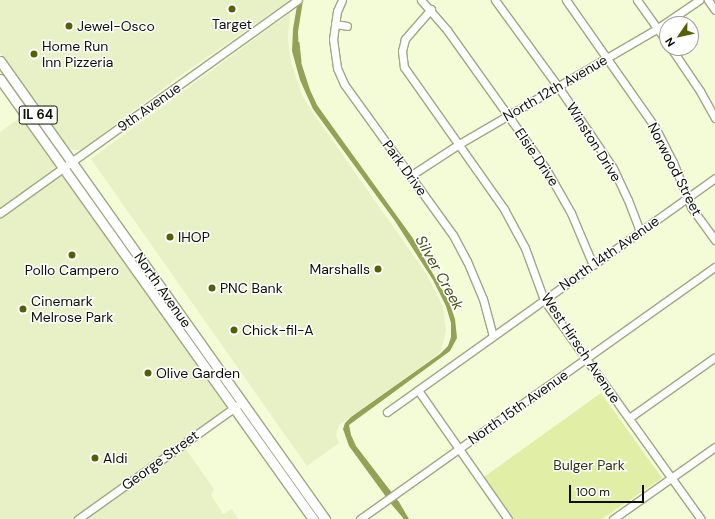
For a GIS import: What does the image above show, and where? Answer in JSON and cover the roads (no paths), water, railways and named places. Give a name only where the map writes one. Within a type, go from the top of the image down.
[{"type":"main road","name":"North Avenue","points":[[0,61],[325,519]]},
{"type":"main road","name":"North Avenue","points":[[0,79],[313,519]]},
{"type":"street","name":"9th Avenue","points":[[0,213],[298,0]]},
{"type":"street","name":"Park Drive","points":[[342,0],[337,12],[333,39],[334,53],[344,84],[453,235],[467,261],[483,299],[493,336]]},
{"type":"street","name":"Elsie Drive","points":[[421,0],[430,9],[546,169],[563,197],[593,265]]},
{"type":"street","name":"Winston Drive","points":[[496,0],[558,85],[613,168],[628,200],[640,232]]},
{"type":"street","name":"Norwood Street","points":[[566,0],[655,127],[673,162],[691,207],[715,240]]},
{"type":"street","points":[[637,0],[658,28]]},
{"type":"street","name":"North 12th Avenue","points":[[410,176],[459,144],[658,28],[699,0]]},
{"type":"street","points":[[708,0],[715,10]]},
{"type":"street","name":"West Hirsch Avenue","points":[[430,9],[405,39],[402,47],[402,59],[407,72],[484,178],[512,221],[532,265],[544,300],[701,519]]},
{"type":"street","points":[[335,24],[347,26]]},
{"type":"street","points":[[677,56],[700,90],[715,118]]},
{"type":"street","name":"North 14th Avenue","points":[[387,412],[715,178]]},
{"type":"street","name":"North 15th Avenue","points":[[360,519],[715,267]]},
{"type":"street","points":[[629,418],[715,357]]},
{"type":"street","points":[[418,390],[508,519]]},
{"type":"street","name":"George Street","points":[[78,519],[242,402]]},
{"type":"street","points":[[613,519],[715,447]]},
{"type":"waterway","name":"Silver Creek","points":[[299,43],[301,62]]},
{"type":"place","name":"Target","points":[[232,9]]},
{"type":"place","name":"Jewel-Osco","points":[[69,26]]},
{"type":"place","name":"Home Run Inn Pizzeria","points":[[34,54]]},
{"type":"place","name":"IHOP","points":[[170,237]]},
{"type":"place","name":"Pollo Campero","points":[[72,255]]},
{"type":"place","name":"Marshalls","points":[[378,269]]},
{"type":"place","name":"PNC Bank","points":[[212,288]]},
{"type":"place","name":"Cinemark Melrose Park","points":[[23,309]]},
{"type":"place","name":"Chick-fil-A","points":[[234,330]]},
{"type":"place","name":"Olive Garden","points":[[148,373]]},
{"type":"place","name":"Aldi","points":[[95,458]]},
{"type":"park label","name":"Bulger Park","points":[[589,465]]}]
